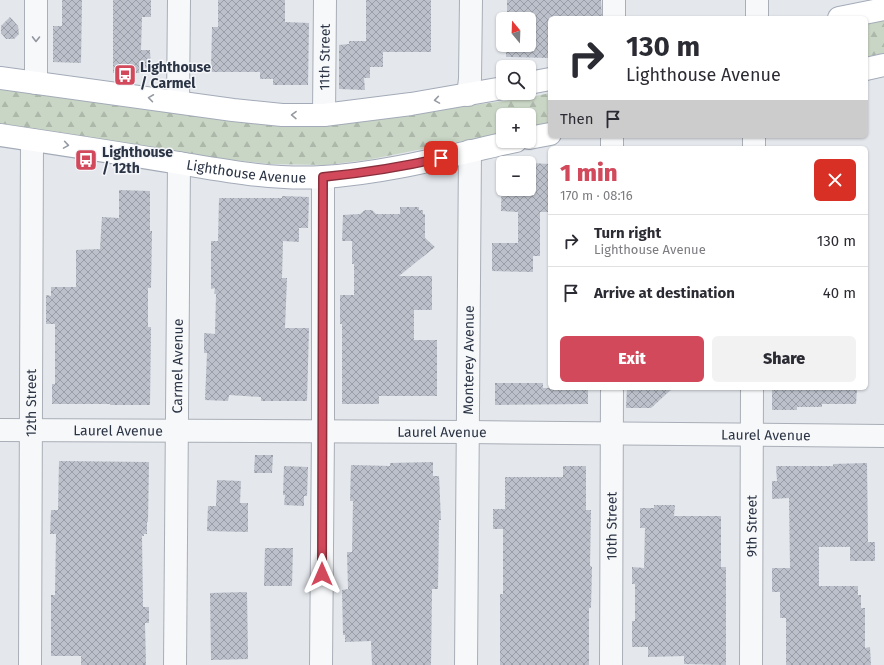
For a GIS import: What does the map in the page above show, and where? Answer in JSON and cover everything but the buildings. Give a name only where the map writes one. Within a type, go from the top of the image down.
[{"type":"main road","points":[[849,16],[884,9]]},
{"type":"main road","points":[[868,69],[884,65]]},
{"type":"main road","points":[[0,78],[275,115],[324,115],[411,104],[496,89]]},
{"type":"main road","points":[[536,82],[548,79]]},
{"type":"main road","points":[[536,137],[548,134]]},
{"type":"main road","name":"Lighthouse Avenue","points":[[0,135],[274,177],[323,177],[355,174],[412,165],[496,145]]},
{"type":"street","points":[[36,0],[36,83]]},
{"type":"street","points":[[178,102],[179,0]]},
{"type":"street","name":"11th Street","points":[[324,115],[325,0]]},
{"type":"street","points":[[468,95],[470,79],[471,0]]},
{"type":"street","points":[[614,0],[614,16]]},
{"type":"street","points":[[757,0],[757,16]]},
{"type":"street","name":"12th Street","points":[[30,665],[32,140]]},
{"type":"street","name":"Monterey Avenue","points":[[466,665],[470,151]]},
{"type":"street","name":"Carmel Avenue","points":[[175,665],[179,163]]},
{"type":"street","points":[[321,665],[323,177]]},
{"type":"street","name":"10th Street","points":[[611,665],[612,390]]},
{"type":"street","name":"9th Street","points":[[751,665],[752,390]]},
{"type":"street","name":"Laurel Avenue","points":[[0,430],[177,430],[884,436]]},
{"type":"green space","points":[[884,20],[884,53],[868,57],[868,24]]},
{"type":"green space","points":[[0,87],[383,117],[511,100],[536,100],[536,96],[548,93],[548,124],[536,127],[536,108],[496,108],[496,134],[367,160],[325,165],[270,164],[216,158],[0,125]]},
{"type":"place","name":"Lighthouse / Carmel","points":[[125,75]]},
{"type":"place","name":"Lighthouse / 12th","points":[[86,160]]},
{"type":"route","points":[[322,574],[323,177],[355,174],[412,165],[441,158]]}]
